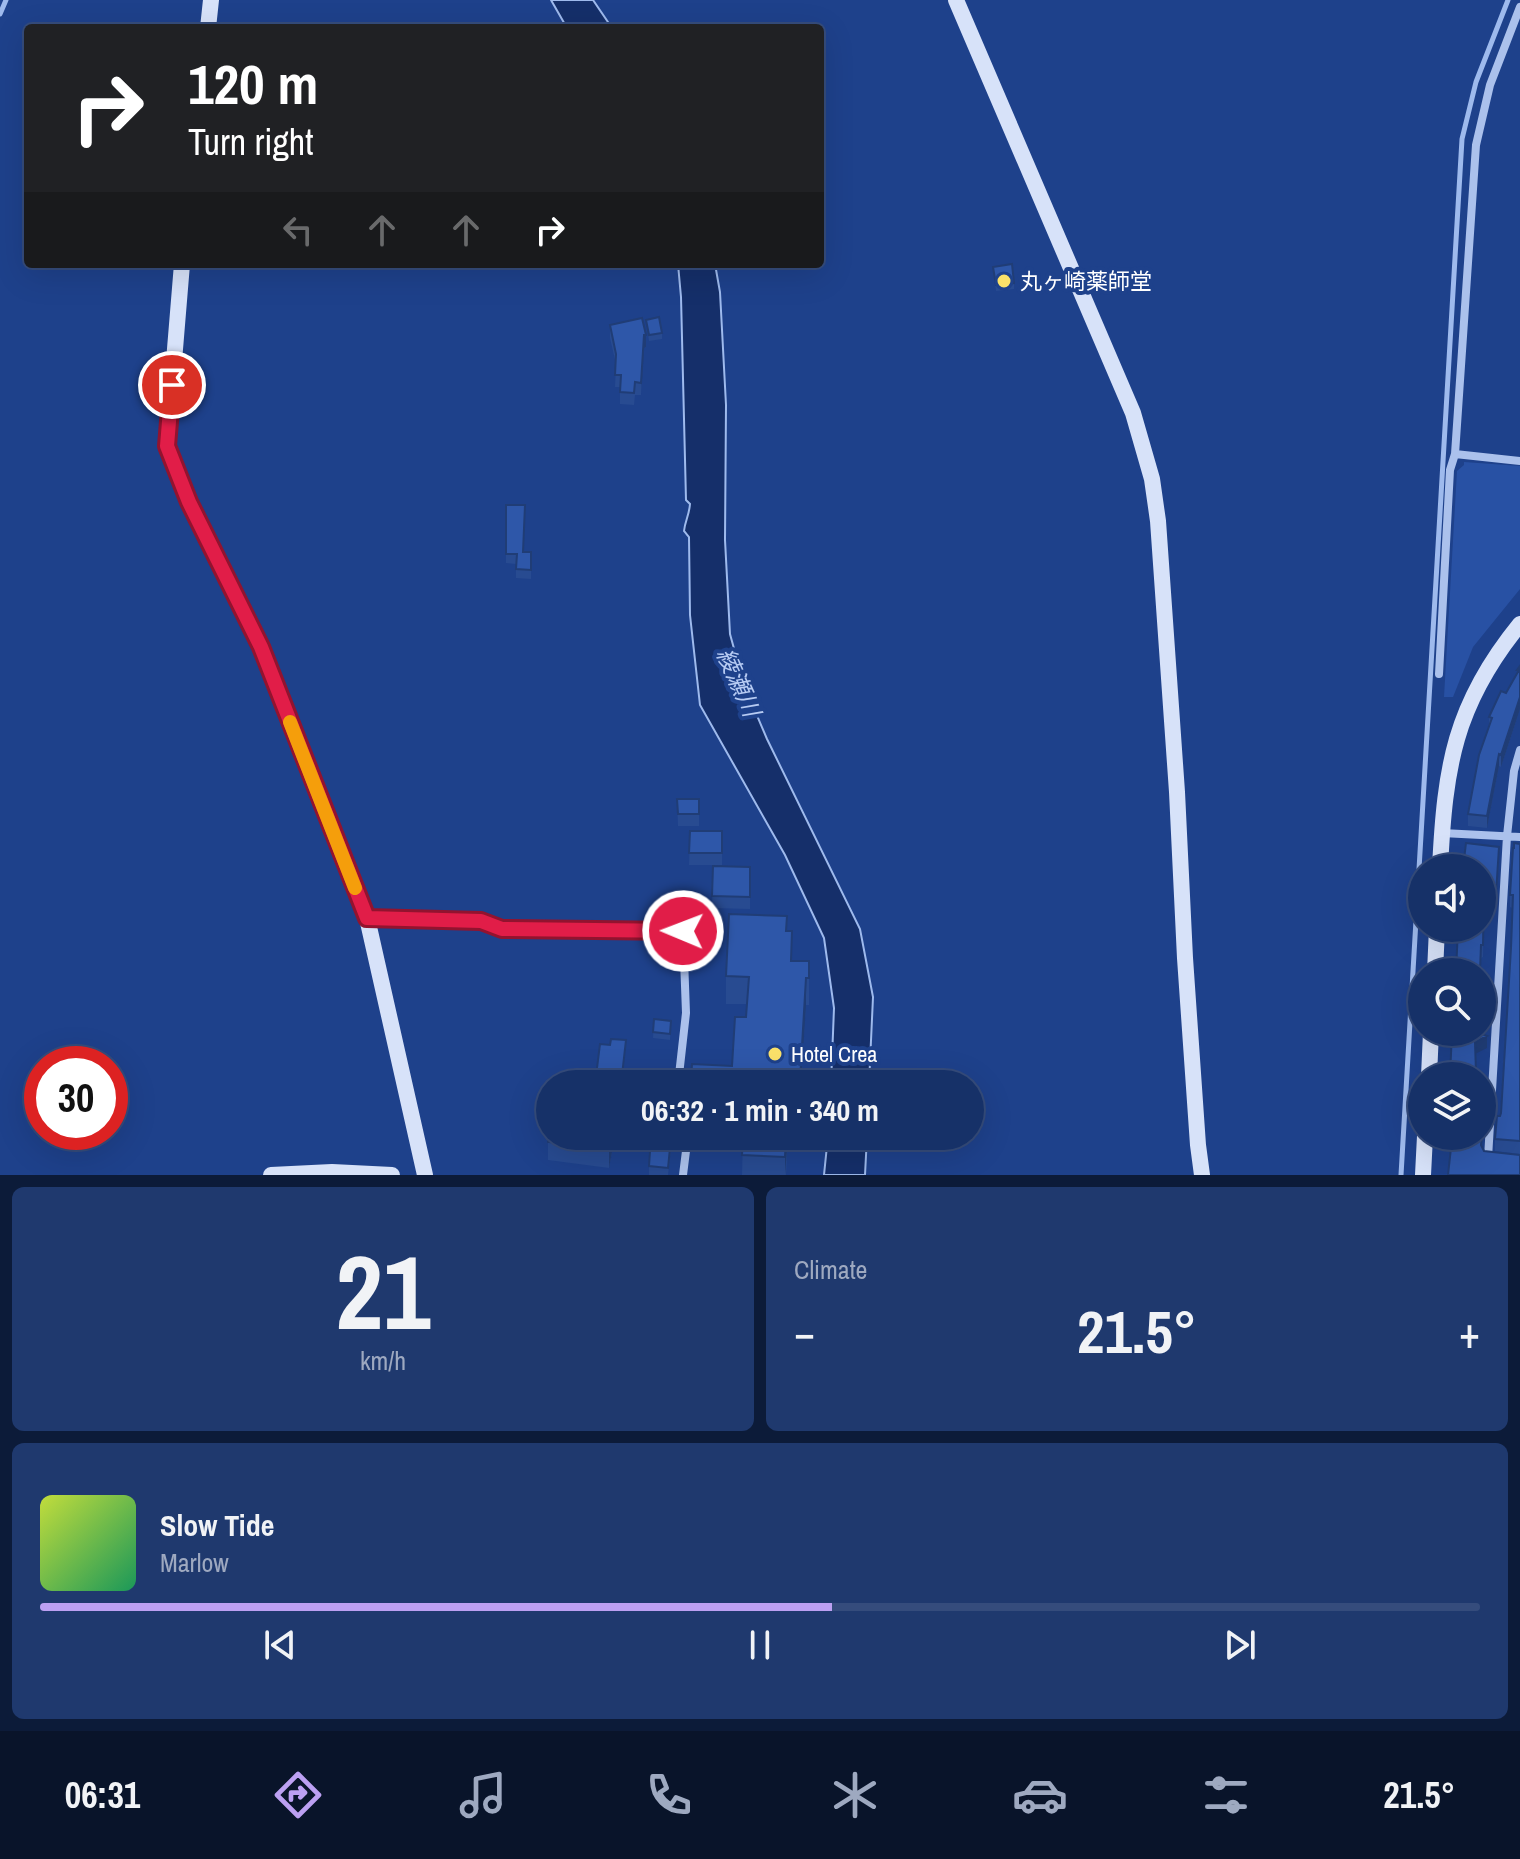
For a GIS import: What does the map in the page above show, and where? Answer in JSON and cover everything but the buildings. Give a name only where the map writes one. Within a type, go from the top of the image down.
[{"type":"street","points":[[208,24],[211,0]]},
{"type":"street","points":[[956,0],[1133,413],[1152,479],[1159,536],[1186,974],[1202,1175]]},
{"type":"street","points":[[1439,674],[1450,470],[1455,454],[1476,145],[1490,85],[1520,7]]},
{"type":"street","points":[[182,268],[167,446],[189,502],[261,647],[367,918],[425,1175]]},
{"type":"street","points":[[1455,454],[1520,461]]},
{"type":"street","points":[[1441,854],[1446,788],[1463,719],[1493,659],[1520,624]]},
{"type":"street","points":[[1504,1159],[1488,1158],[1507,836],[1514,771],[1520,750]]},
{"type":"street","points":[[1442,833],[1520,837]]},
{"type":"street","points":[[367,918],[481,921],[502,929],[683,931],[686,1013],[680,1070]]},
{"type":"street","points":[[683,1175],[686,1150]]},
{"type":"street","points":[[1423,1175],[1424,1150]]},
{"type":"street","points":[[271,1175],[332,1172],[392,1175]]},
{"type":"shaded area","points":[[1464,462],[1520,466],[1520,589],[1473,647],[1453,697],[1444,697],[1457,471]]},
{"type":"water","points":[[551,0],[593,0],[609,24],[565,24]]},
{"type":"water","name":"綾瀬川","points":[[678,268],[716,268],[720,292],[726,405],[725,540],[730,634],[744,685],[767,739],[860,929],[873,997],[870,1070],[832,1070],[834,1008],[824,938],[785,855],[700,705],[690,615],[689,537],[684,531],[690,504],[686,500]]},
{"type":"water","points":[[827,1150],[866,1150],[865,1175],[824,1175]]},
{"type":"waterway","points":[[0,14],[6,0]]},
{"type":"waterway","points":[[1401,1175],[1462,139],[1476,82],[1508,0]]},
{"type":"slow traffic","points":[[290,722],[355,888]]},
{"type":"place","name":"丸ヶ崎薬師堂","points":[[1004,281]]},
{"type":"place","name":"Hotel Crea","points":[[775,1054]]},
{"type":"route","points":[[172,385],[167,446],[189,502],[261,647],[367,918],[481,921],[502,929],[683,931]]}]
